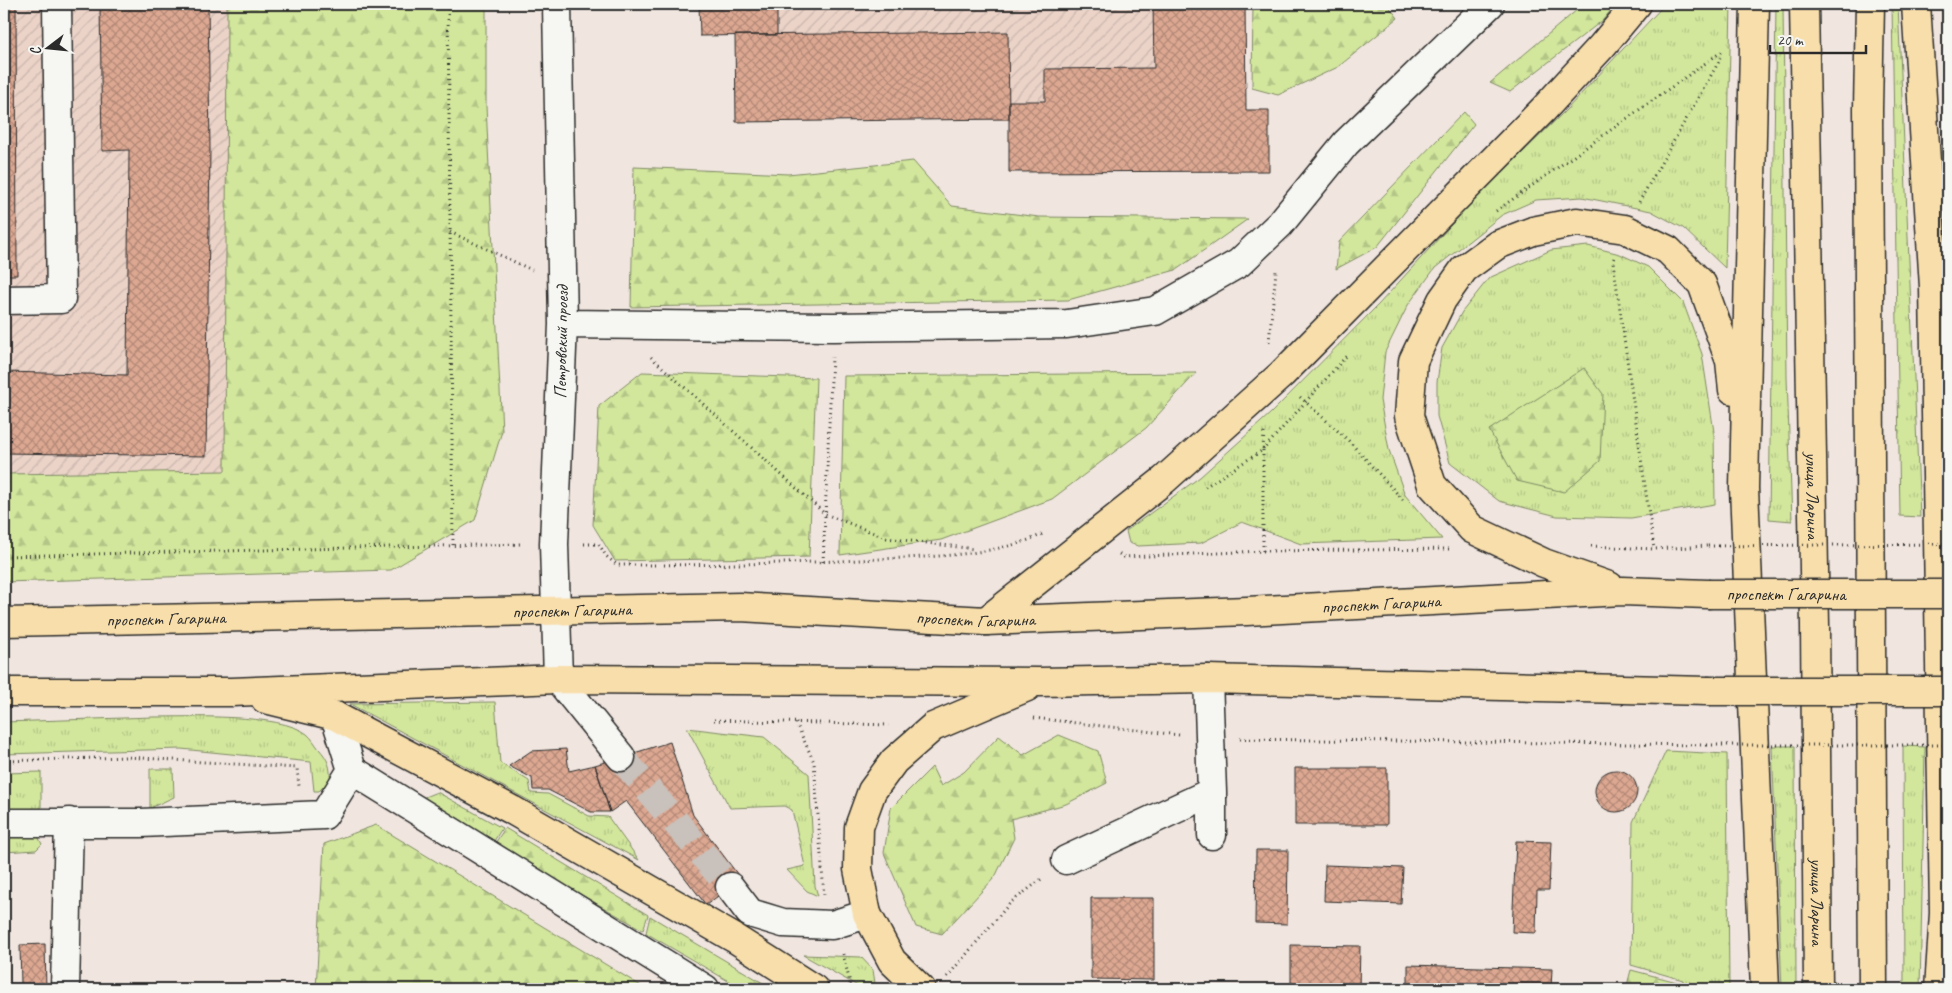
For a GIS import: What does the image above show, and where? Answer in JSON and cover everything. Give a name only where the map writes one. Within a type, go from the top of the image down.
[{"type":"main road","points":[[986,621],[1164,480],[1282,374],[1543,110],[1602,46],[1637,4]]},
{"type":"main road","points":[[1755,4],[1744,488],[1765,989]]},
{"type":"main road","name":"улица Ларина","points":[[1804,4],[1815,626],[1818,989]]},
{"type":"main road","points":[[1870,4],[1873,989]]},
{"type":"main road","points":[[1916,4],[1934,287],[1944,913],[1939,989]]},
{"type":"main road","points":[[1622,590],[1544,563],[1472,529],[1432,485],[1409,416],[1413,361],[1442,300],[1464,269],[1497,245],[1533,231],[1577,222],[1625,229],[1668,250],[1702,284],[1730,361],[1744,488]]},
{"type":"main road","points":[[1934,287],[1948,240]]},
{"type":"main road","name":"проспект Гагарина","points":[[4,622],[557,613],[740,607],[986,621],[1247,611],[1622,590],[1708,594],[1948,594]]},
{"type":"main road","points":[[4,692],[232,692],[558,679],[1039,682],[1208,680],[1707,691],[1948,691]]},
{"type":"main road","points":[[932,986],[892,961],[867,914],[858,869],[859,827],[872,791],[877,783],[894,761],[933,727],[1039,682]]},
{"type":"main road","points":[[232,692],[335,716],[512,810],[734,938],[814,989]]},
{"type":"main road","points":[[1944,913],[1948,941]]},
{"type":"street","points":[[4,300],[61,299],[57,4]]},
{"type":"street","name":"Петровский проезд","points":[[557,4],[562,284],[554,544],[558,679]]},
{"type":"street","points":[[562,324],[833,327],[1067,324],[1155,311],[1239,263],[1280,224],[1346,142],[1490,4]]},
{"type":"street","points":[[558,679],[621,757]]},
{"type":"street","points":[[1208,680],[1212,835]]},
{"type":"street","points":[[335,716],[352,770],[705,989]]},
{"type":"street","points":[[4,823],[141,823],[324,815],[352,770]]},
{"type":"street","points":[[1066,860],[1212,792]]},
{"type":"street","points":[[65,989],[69,822]]},
{"type":"street","points":[[730,887],[750,913],[783,923],[832,925],[867,914]]},
{"type":"street","points":[[734,938],[750,913]]},
{"type":"path","points":[[448,4],[453,545]]},
{"type":"path","points":[[1654,549],[1613,262],[1625,229],[1648,185],[1726,48]]},
{"type":"path","points":[[1280,224],[1267,359],[1282,374],[1304,403],[1348,440],[1405,502]]},
{"type":"path","points":[[450,232],[562,284]]},
{"type":"path","points":[[616,325],[825,514],[887,538],[980,550]]},
{"type":"path","points":[[822,562],[833,327]]},
{"type":"path","points":[[1099,531],[1110,548],[1124,557],[1263,551],[1460,549],[1472,529]]},
{"type":"path","points":[[4,556],[453,545],[599,544],[606,556],[618,565],[750,565],[943,556],[1029,540],[1046,532]]},
{"type":"path","points":[[1586,546],[1654,549],[1708,546],[1948,544]]},
{"type":"path","points":[[796,723],[814,762],[822,887],[832,925],[843,955],[850,983],[848,989]]},
{"type":"path","points":[[1707,745],[1948,745]]},
{"type":"path","points":[[4,761],[127,758],[297,768],[300,803],[331,804]]},
{"type":"path","points":[[932,986],[1010,903],[1066,860]]},
{"type":"shaded area","points":[[4,4],[435,4],[443,521],[4,520]]},
{"type":"shaded area","points":[[699,4],[1245,4],[1246,109],[1269,110],[1269,171],[1009,172],[1009,119],[736,122],[735,36],[700,36]]},
{"type":"green space","points":[[227,4],[486,4],[486,106],[502,431],[475,520],[391,570],[4,582],[4,474],[225,471]]},
{"type":"green space","points":[[1253,4],[1387,4],[1398,18],[1338,67],[1278,95],[1252,88]]},
{"type":"green space","points":[[1584,4],[1616,4],[1603,20],[1510,92],[1490,83]]},
{"type":"green space","points":[[1665,4],[1731,4],[1725,268],[1683,228],[1651,211],[1582,197],[1536,200],[1502,215],[1435,268],[1408,305],[1385,352],[1380,400],[1389,450],[1405,495],[1442,539],[1301,544],[1242,522],[1201,543],[1138,546],[1129,543],[1126,531],[1200,477],[1271,413],[1379,304],[1471,203],[1567,109]]},
{"type":"green space","points":[[1776,4],[1783,4],[1787,377],[1792,521],[1769,519]]},
{"type":"green space","points":[[1892,4],[1898,4],[1920,517],[1900,516]]},
{"type":"green space","points":[[1942,4],[1948,4],[1948,124]]},
{"type":"green space","points":[[1464,112],[1474,124],[1377,247],[1336,269],[1339,242]]},
{"type":"green space","points":[[913,161],[952,206],[1039,217],[1248,219],[1176,270],[1068,300],[631,307],[634,167],[788,174]]},
{"type":"green space","points":[[1588,246],[1620,254],[1648,267],[1683,302],[1702,354],[1714,432],[1715,504],[1631,518],[1557,516],[1499,501],[1450,463],[1437,416],[1437,382],[1442,348],[1462,312],[1489,278],[1551,250]]},
{"type":"green space","points":[[1584,368],[1603,394],[1600,461],[1564,492],[1517,481],[1489,430]]},
{"type":"green space","points":[[642,372],[816,378],[809,557],[615,561],[593,525],[599,406]]},
{"type":"green space","points":[[1196,373],[1146,428],[1052,499],[941,540],[840,555],[844,376]]},
{"type":"green space","points":[[495,702],[500,763],[529,781],[531,793],[548,794],[589,816],[608,817],[639,860],[350,704]]},
{"type":"green space","points":[[153,717],[256,719],[294,727],[307,734],[325,756],[330,771],[330,780],[319,791],[314,791],[311,762],[181,749],[4,754],[4,722]]},
{"type":"green space","points":[[687,728],[764,737],[809,774],[815,886],[818,896],[807,891],[787,870],[805,866],[792,810],[784,806],[730,808]]},
{"type":"green space","points":[[1059,735],[1098,751],[1107,783],[1066,804],[1011,819],[1014,838],[995,877],[942,934],[916,927],[884,853],[891,808],[932,767],[941,786],[964,772],[999,736],[1023,755]]},
{"type":"green space","points":[[1772,746],[1795,746],[1796,989],[1782,989]]},
{"type":"green space","points":[[1903,746],[1925,747],[1920,989],[1904,989]]},
{"type":"green space","points":[[1666,751],[1727,754],[1729,989],[1682,989],[1683,980],[1631,965],[1633,822]]},
{"type":"green space","points":[[150,769],[173,769],[174,797],[150,808]]},
{"type":"green space","points":[[41,772],[41,809],[4,809],[4,773]]},
{"type":"green space","points":[[437,792],[502,828],[491,846],[417,800]]},
{"type":"green space","points":[[376,825],[646,989],[316,989],[324,844]]},
{"type":"green space","points":[[505,828],[648,915],[643,930],[494,845]]},
{"type":"green space","points":[[4,833],[36,833],[42,844],[36,850],[4,852]]},
{"type":"green space","points":[[650,916],[773,989],[742,989],[646,933]]},
{"type":"green space","points":[[803,955],[861,957],[873,970],[875,983],[863,989]]},
{"type":"green space","points":[[1631,970],[1681,983],[1680,989],[1626,989]]},
{"type":"building","points":[[4,4],[16,4],[17,275],[4,275]]},
{"type":"building","points":[[100,4],[208,4],[210,149],[206,456],[4,453],[4,372],[127,375],[129,150],[102,151]]},
{"type":"building","points":[[699,4],[777,4],[777,35],[700,36]]},
{"type":"building","points":[[1153,4],[1245,4],[1246,110],[1269,110],[1269,171],[1009,172],[1009,101],[1045,101],[1045,69],[1154,68]]},
{"type":"building","points":[[1008,32],[1009,119],[736,122],[735,35]]},
{"type":"building","points":[[670,742],[693,815],[741,879],[706,905],[626,801],[610,812],[595,765]]},
{"type":"building","points":[[566,749],[569,771],[595,765],[610,812],[591,812],[548,790],[533,790],[532,778],[509,766],[531,751]]},
{"type":"building","points":[[1295,768],[1387,768],[1387,825],[1295,825]]},
{"type":"building","points":[[1612,770],[1620,770],[1631,776],[1637,791],[1631,806],[1620,812],[1612,812],[1601,806],[1595,795],[1595,787],[1601,776]]},
{"type":"building","points":[[1516,841],[1551,842],[1549,890],[1537,890],[1536,933],[1512,932]]},
{"type":"building","points":[[1256,850],[1288,850],[1287,924],[1255,923]]},
{"type":"building","points":[[1325,865],[1403,868],[1401,904],[1324,901]]},
{"type":"building","points":[[1091,898],[1154,898],[1154,980],[1091,979]]},
{"type":"building","points":[[45,944],[46,989],[4,989],[4,984],[21,984],[20,945]]},
{"type":"building","points":[[1291,945],[1360,946],[1359,989],[1291,989]]},
{"type":"building","points":[[1408,965],[1552,969],[1551,989],[1408,989]]},
{"type":"tunnel","points":[[621,757],[730,887]]}]
